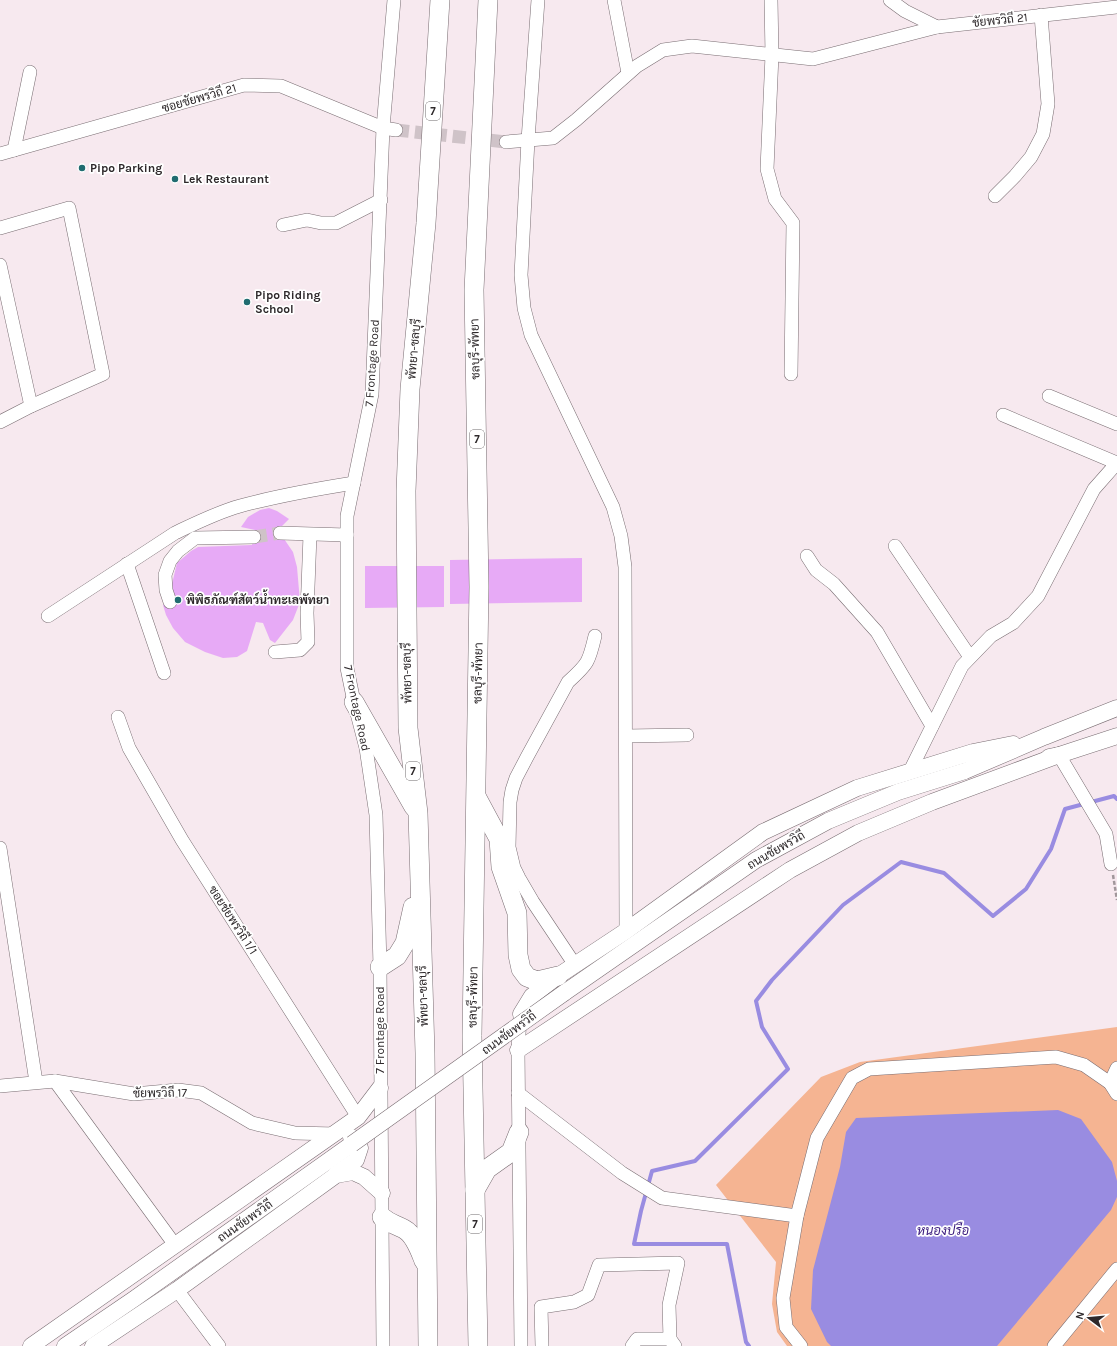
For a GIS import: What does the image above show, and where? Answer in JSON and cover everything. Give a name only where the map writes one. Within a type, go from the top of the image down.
[{"type":"highway","name":"พัทยา-ชลบุรี","points":[[428,1346],[424,1052],[418,814],[408,728],[406,491],[410,389],[426,223],[440,0]]},
{"type":"highway","name":"ชลบุรี-พัทยา","points":[[478,1346],[472,1036],[479,587],[474,290],[488,0]]},
{"type":"highway","points":[[354,702],[418,814]]},
{"type":"highway","points":[[476,796],[499,839],[501,867],[517,914],[518,955],[521,969],[527,978],[561,985]]},
{"type":"highway","points":[[380,967],[397,956],[405,943],[419,880]]},
{"type":"highway","points":[[475,1190],[488,1169],[511,1152],[519,1132]]},
{"type":"highway","points":[[382,1217],[390,1223],[406,1230],[416,1243],[427,1268]]},
{"type":"main road","name":"ถนนชัยพรวิถี","points":[[65,1346],[134,1299],[352,1144],[561,985],[762,856],[828,821],[898,792],[978,766],[1044,737],[1117,708]]},
{"type":"main road","name":"ถนนชัยพรวิถี","points":[[518,1050],[790,870],[864,830],[932,802],[1117,736]]},
{"type":"main road","name":"ถนนชัยพรวิถี","points":[[521,1014],[532,996],[561,985],[575,965],[764,832],[857,788],[973,752],[1044,737]]},
{"type":"main road","name":"ถนนชัยพรวิถี","points":[[978,766],[1059,756]]},
{"type":"main road","name":"ถนนชัยพรวิถี","points":[[31,1346],[336,1134],[358,1117],[380,1088]]},
{"type":"main road","name":"ถนนชัยพรวิถี","points":[[93,1346],[177,1290],[356,1160],[360,1148],[353,1138],[336,1134]]},
{"type":"main road","points":[[336,1175],[353,1172],[364,1177],[382,1192]]},
{"type":"street","name":"7 Frontage Road","points":[[383,1346],[380,967],[376,814],[366,748],[347,668],[347,516],[372,394],[381,200],[390,129],[394,0]]},
{"type":"street","points":[[538,0],[528,140],[521,275],[524,308],[531,335],[613,507],[621,536],[625,567],[626,930]]},
{"type":"street","points":[[614,0],[628,73]]},
{"type":"street","points":[[771,0],[772,55],[767,169],[775,199],[793,223],[791,374]]},
{"type":"street","points":[[890,0],[904,11],[937,27]]},
{"type":"street","name":"ชัยพรวิถี 21","points":[[506,142],[553,138],[576,120],[628,73],[663,50],[692,46],[813,59],[937,27],[1041,15],[1069,6],[1117,7]]},
{"type":"street","points":[[995,196],[1031,157],[1043,134],[1048,104],[1041,15]]},
{"type":"street","points":[[14,150],[30,72]]},
{"type":"street","name":"ซอยชัยพรวิถี 21","points":[[0,154],[244,85],[282,86],[390,129]]},
{"type":"street","points":[[283,225],[307,220],[321,223],[336,223],[381,200]]},
{"type":"street","points":[[0,228],[69,208],[103,374],[31,406],[0,422]]},
{"type":"street","points":[[0,265],[31,406]]},
{"type":"street","points":[[1049,396],[1117,424]]},
{"type":"street","points":[[910,771],[962,666],[991,636],[1013,623],[1038,596],[1094,489],[1117,463],[1004,415]]},
{"type":"street","points":[[48,616],[175,533],[239,506],[308,490],[354,483]]},
{"type":"street","points":[[189,527],[195,538]]},
{"type":"street","points":[[280,533],[347,535]]},
{"type":"street","points":[[275,652],[300,650],[308,642],[307,613],[310,535]]},
{"type":"street","points":[[170,602],[166,590],[164,575],[170,561],[178,551],[195,538],[254,538]]},
{"type":"street","points":[[895,546],[970,657]]},
{"type":"street","points":[[807,556],[816,570],[834,584],[877,632],[932,726]]},
{"type":"street","points":[[126,564],[164,673]]},
{"type":"street","points":[[575,965],[533,902],[514,868],[509,847],[510,802],[516,778],[568,682],[585,666],[590,658],[595,636]]},
{"type":"street","name":"ซอยชัยพรวิถี 1/1","points":[[118,717],[129,748],[182,840],[358,1117]]},
{"type":"street","points":[[626,736],[687,735]]},
{"type":"street","points":[[1059,756],[1106,834],[1111,864]]},
{"type":"street","points":[[0,848],[36,1082]]},
{"type":"street","points":[[521,1014],[518,1050],[521,1346]]},
{"type":"street","points":[[801,1346],[786,1327],[783,1298],[797,1216],[817,1138],[852,1078],[869,1069],[1056,1057],[1084,1065],[1110,1083],[1117,1094]]},
{"type":"street","points":[[1110,1083],[1117,1068]]},
{"type":"street","points":[[55,1081],[175,1245]]},
{"type":"street","name":"ชัยพรวิถี 17","points":[[0,1086],[55,1081],[134,1094],[178,1090],[201,1093],[252,1123],[295,1133],[336,1134]]},
{"type":"street","points":[[518,1093],[631,1178],[662,1198],[797,1216]]},
{"type":"street","points":[[542,1346],[542,1307],[574,1302],[588,1295],[599,1265],[678,1263],[669,1305],[672,1342],[637,1339],[632,1346]]},
{"type":"street","points":[[1054,1346],[1117,1269]]},
{"type":"street","points":[[177,1290],[218,1346]]},
{"type":"path","points":[[1111,864],[1117,900]]},
{"type":"shaded area","points":[[1117,1027],[1117,1346],[787,1346],[777,1332],[772,1304],[776,1262],[716,1185],[821,1077],[860,1062]]},
{"type":"water","name":"หนองปรือ","points":[[1058,1110],[1081,1119],[1112,1162],[1117,1181],[1117,1197],[1111,1210],[997,1346],[831,1346],[827,1342],[811,1309],[813,1270],[840,1167],[846,1132],[856,1118]]},
{"type":"building","points":[[269,508],[277,511],[289,519],[280,528],[280,533],[293,552],[297,567],[300,602],[293,620],[275,643],[270,640],[263,623],[256,622],[247,651],[237,657],[223,658],[205,652],[185,642],[173,628],[166,615],[163,605],[177,600],[171,588],[177,563],[198,547],[252,545],[255,530],[241,527],[248,517],[260,510]]},
{"type":"building","points":[[582,558],[582,602],[450,604],[450,560]]},
{"type":"building","points":[[365,566],[444,566],[444,607],[365,608]]},
{"type":"waterway","points":[[749,1346],[746,1342],[727,1244],[634,1244],[652,1171],[695,1161],[788,1069],[762,1027],[756,1001],[772,980],[843,905],[901,862],[944,873],[993,916],[1026,889],[1051,849],[1065,809],[1114,796],[1117,799]]},
{"type":"tunnel","points":[[396,130],[506,142]]},
{"type":"tunnel","points":[[254,537],[280,533]]},
{"type":"place","name":"Pipo Parking","points":[[82,168]]},
{"type":"place","name":"Lek Restaurant","points":[[175,179]]},
{"type":"place","name":"Pipo Riding School","points":[[247,302]]},
{"type":"place","name":"พิพิธภัณฑ์สัตว์น้ำทะเลพัทยา","points":[[178,600]]}]
